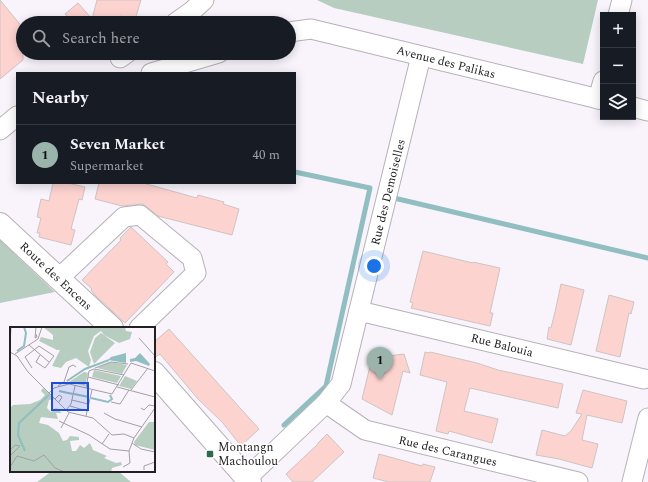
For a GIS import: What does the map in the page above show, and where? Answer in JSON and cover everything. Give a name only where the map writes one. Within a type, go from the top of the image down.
[{"type":"street","points":[[185,16],[204,0]]},
{"type":"street","points":[[619,12],[622,0]]},
{"type":"street","name":"Avenue des Palikas","points":[[296,31],[311,29],[600,100]]},
{"type":"street","name":"Rue des Demoiselles","points":[[248,480],[326,403],[341,384],[421,56]]},
{"type":"street","points":[[153,72],[174,60]]},
{"type":"street","points":[[636,108],[648,111]]},
{"type":"street","points":[[0,130],[16,117]]},
{"type":"street","points":[[58,278],[124,216],[140,215],[192,258],[196,273],[140,327]]},
{"type":"street","name":"Route des Encens","points":[[0,224],[111,327]]},
{"type":"street","name":"Rue Balouia","points":[[359,311],[647,378]]},
{"type":"street","points":[[155,375],[248,480]]},
{"type":"street","name":"Rue des Carangues","points":[[326,403],[364,430],[578,482]]},
{"type":"street","points":[[632,482],[648,418]]},
{"type":"green space","points":[[317,0],[598,0],[583,64],[334,8]]},
{"type":"green space","points":[[0,240],[55,292],[0,303]]},
{"type":"green space","points":[[51,472],[119,472],[131,482],[37,482]]},
{"type":"building","points":[[0,0],[16,19],[16,60],[23,60],[0,79]]},
{"type":"building","points":[[97,0],[141,0],[136,16],[93,16]]},
{"type":"building","points":[[78,3],[89,16],[67,16],[65,14]]},
{"type":"building","points":[[53,184],[72,184],[85,187],[82,200],[79,199],[71,229],[75,230],[71,245],[39,237],[40,233],[37,233],[41,218],[37,217],[41,199],[49,201]]},
{"type":"building","points":[[99,184],[147,184],[197,198],[198,195],[224,202],[223,204],[239,209],[232,235],[158,216],[143,204],[122,206],[95,199]]},
{"type":"building","points":[[131,227],[168,262],[166,264],[174,272],[125,323],[95,295],[91,290],[92,289],[82,280],[121,240],[120,238]]},
{"type":"building","points":[[423,251],[500,268],[490,313],[493,313],[490,326],[411,308],[413,303],[410,302]]},
{"type":"building","points":[[561,284],[584,290],[571,345],[547,339]]},
{"type":"building","points":[[609,295],[634,302],[631,314],[629,313],[620,357],[596,351]]},
{"type":"building","points":[[169,329],[259,429],[241,446],[222,422],[198,399],[160,354],[155,357],[155,341]]},
{"type":"building","points":[[425,352],[563,384],[558,408],[470,388],[464,411],[498,419],[492,443],[449,431],[448,434],[436,431],[447,382],[420,375]]},
{"type":"building","points":[[404,354],[410,373],[403,371],[392,415],[362,399],[372,358]]},
{"type":"building","points":[[583,390],[627,401],[622,423],[587,415],[582,440],[598,444],[592,468],[559,459],[536,455],[542,430],[565,436],[571,431],[582,414],[576,413]]},
{"type":"building","points":[[327,434],[344,452],[312,482],[293,482],[286,474]]},
{"type":"building","points":[[379,454],[422,466],[423,464],[435,467],[430,482],[389,482],[373,478]]},
{"type":"waterway","points":[[284,425],[326,386],[370,188],[296,172]]},
{"type":"waterway","points":[[394,198],[648,258]]},
{"type":"place","name":"Seven Market","points":[[380,380]]},
{"type":"place","name":"Montangn Machoulou","points":[[210,454]]}]
